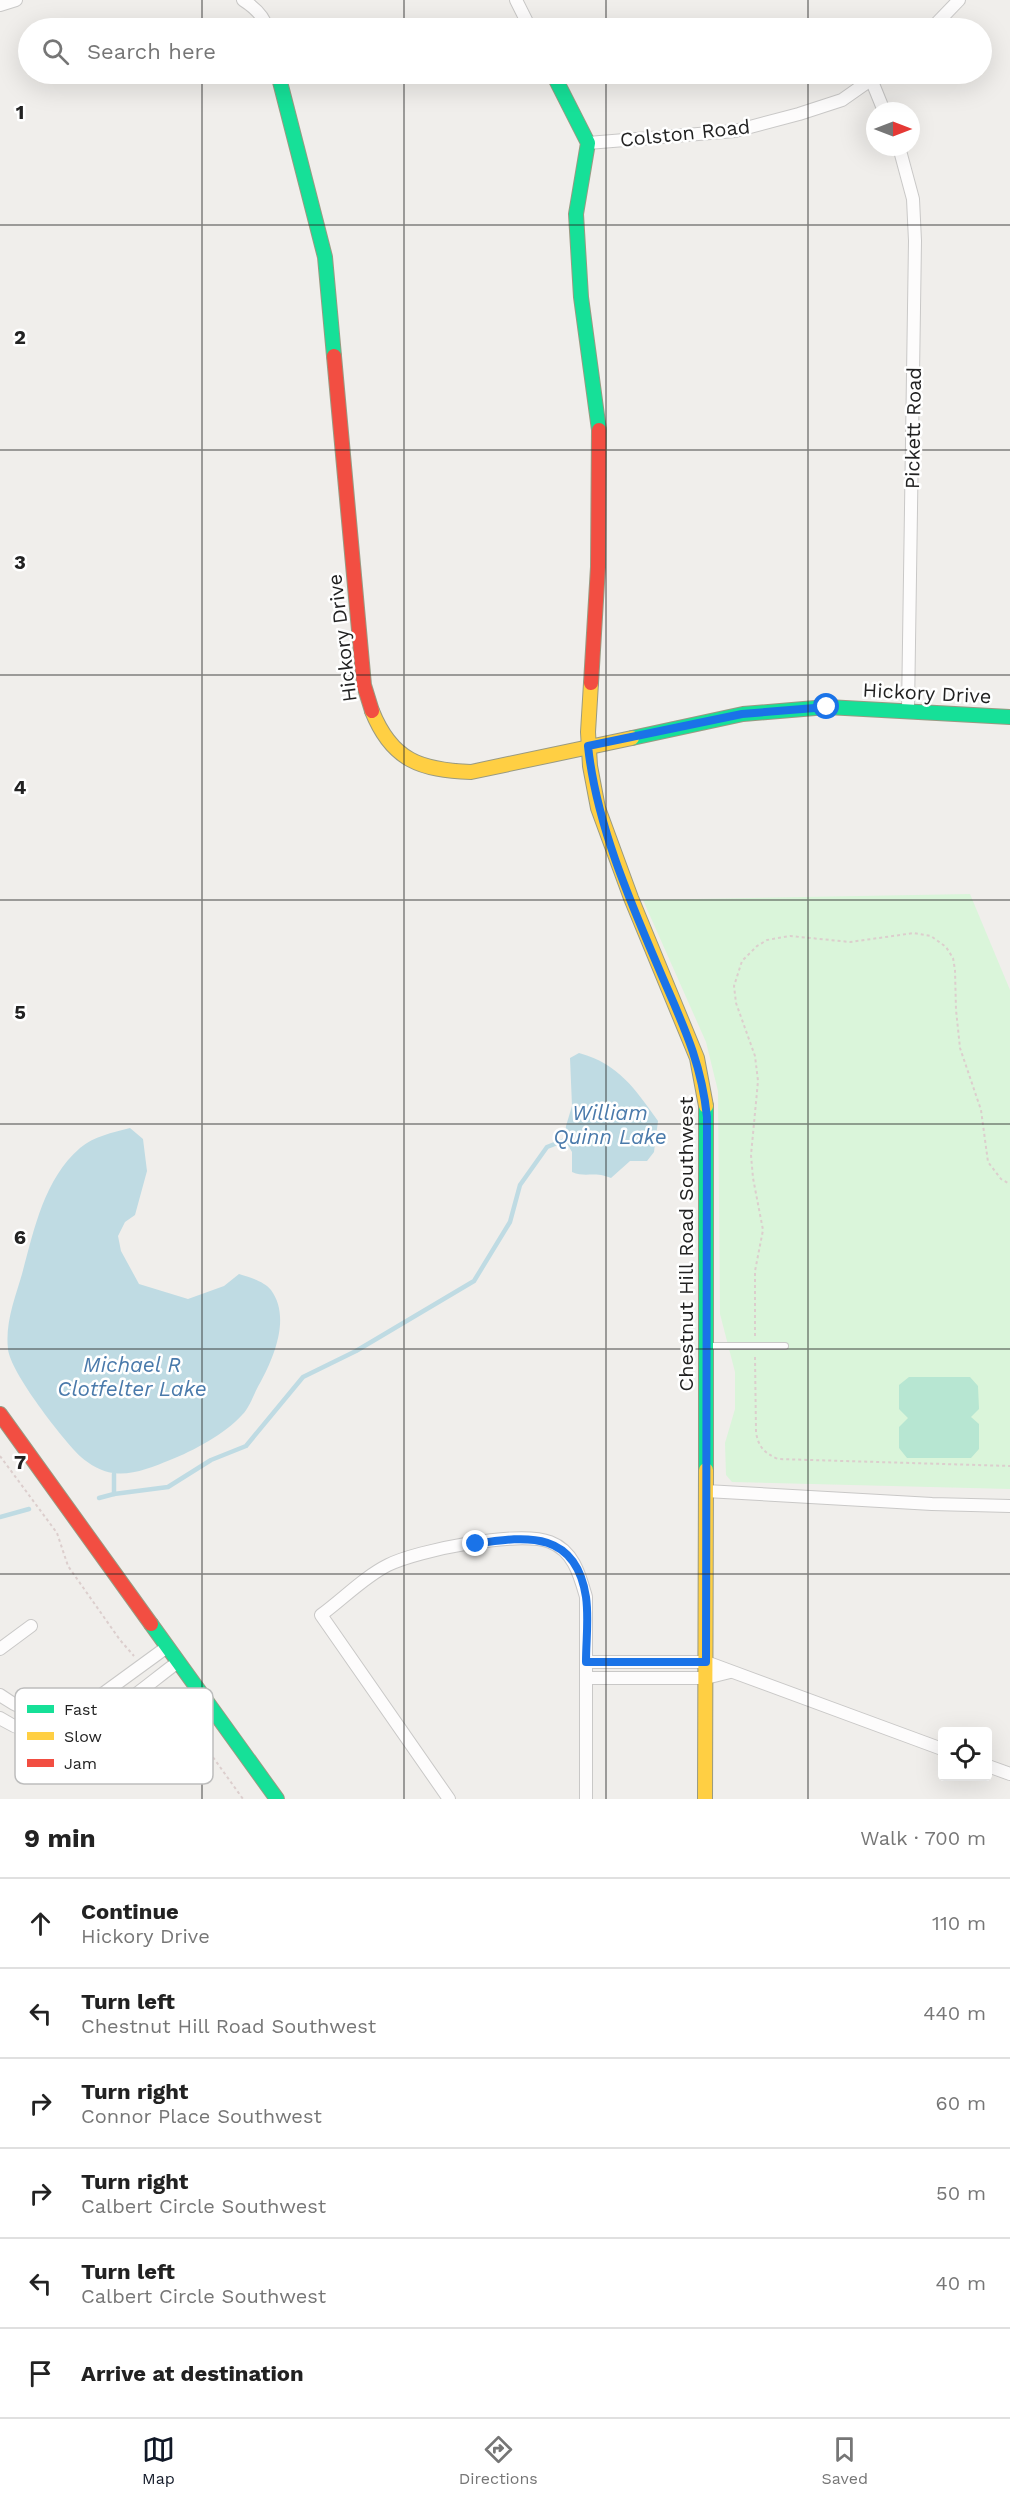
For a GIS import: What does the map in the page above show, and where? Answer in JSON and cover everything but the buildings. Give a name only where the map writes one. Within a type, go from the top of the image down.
[{"type":"street","points":[[0,4],[16,0]]},
{"type":"street","points":[[243,0],[263,18]]},
{"type":"street","points":[[516,0],[525,18]]},
{"type":"street","points":[[942,18],[959,0]]},
{"type":"street","name":"Hickory Drive","points":[[282,84],[325,257],[364,685],[378,730],[388,746],[425,767],[447,772],[471,772],[764,711],[827,707],[1010,717]]},
{"type":"street","points":[[558,84],[588,143]]},
{"type":"street","name":"Colston Road","points":[[588,143],[735,131],[842,100],[864,84]]},
{"type":"street","points":[[877,84],[882,102]]},
{"type":"street","name":"Chestnut Hill Road Southwest","points":[[588,143],[576,214],[581,297],[599,429],[598,567],[588,746],[598,808],[645,936],[697,1058],[704,1087],[707,1117],[705,1799]]},
{"type":"street","name":"Pickett Road","points":[[901,156],[913,199],[915,241],[908,710]]},
{"type":"street","points":[[0,1414],[197,1688]]},
{"type":"street","points":[[706,1491],[932,1504],[1010,1506]]},
{"type":"street","points":[[449,1799],[321,1615],[385,1567],[404,1558],[424,1552],[506,1539],[551,1542],[566,1552],[578,1568],[586,1597],[586,1799]]},
{"type":"street","points":[[0,1649],[31,1626]]},
{"type":"street","points":[[111,1688],[168,1647]]},
{"type":"street","points":[[143,1688],[178,1662]]},
{"type":"street","points":[[586,1662],[706,1662],[938,1748]]},
{"type":"street","points":[[654,1662],[654,1678]]},
{"type":"street","points":[[586,1678],[706,1678],[730,1672]]},
{"type":"street","points":[[0,1695],[15,1705]]},
{"type":"street","points":[[213,1710],[277,1799]]},
{"type":"street","points":[[0,1718],[15,1726]]},
{"type":"street","points":[[992,1768],[1010,1774]]},
{"type":"lane","points":[[706,1346],[785,1346]]},
{"type":"path","points":[[755,1336],[755,1271],[763,1230],[751,1161],[758,1081],[755,1056],[736,1003],[734,986],[742,961],[749,952],[766,940],[790,936],[850,942],[914,933],[931,936],[946,947],[953,958],[955,970],[960,1048],[981,1110],[987,1162],[1001,1179],[1010,1184]]},
{"type":"path","points":[[755,1356],[756,1432],[762,1449],[778,1459],[1010,1466]]},
{"type":"path","points":[[0,1456],[57,1533],[68,1566],[120,1640],[142,1665]]},
{"type":"path","points":[[155,1679],[163,1688]]},
{"type":"path","points":[[213,1757],[243,1799]]},
{"type":"green space","points":[[970,894],[1010,990],[1010,1489],[732,1482],[726,1475],[725,1443],[735,1409],[735,1372],[720,1314],[718,1091],[706,1042],[643,900]]},
{"type":"green space","points":[[909,1377],[970,1377],[978,1386],[979,1409],[971,1417],[979,1424],[979,1449],[971,1458],[907,1458],[899,1448],[899,1427],[908,1418],[899,1409],[899,1385]]},
{"type":"water","name":"William Quinn Lake","points":[[579,1053],[616,1071],[633,1088],[658,1121],[654,1152],[647,1161],[630,1161],[611,1178],[572,1172],[572,1152],[565,1140],[566,1126],[572,1106],[570,1058]]},
{"type":"water","name":"Michael R Clotfelter Lake","points":[[130,1128],[143,1139],[147,1171],[135,1215],[125,1222],[118,1236],[121,1251],[139,1284],[188,1299],[224,1286],[239,1274],[260,1282],[271,1290],[280,1312],[280,1324],[275,1349],[265,1373],[247,1408],[235,1422],[208,1441],[179,1456],[142,1470],[120,1474],[104,1471],[92,1465],[81,1457],[62,1436],[27,1389],[11,1360],[7,1339],[11,1311],[36,1223],[57,1175],[85,1144],[104,1135]]},
{"type":"waterway","points":[[114,1494],[168,1487],[211,1460],[246,1446],[303,1377],[356,1351],[474,1281],[510,1222],[520,1185],[547,1147],[565,1140]]},
{"type":"waterway","points":[[99,1498],[114,1494],[114,1474]]},
{"type":"waterway","points":[[0,1517],[29,1509]]},
{"type":"traffic: fast","points":[[281,84],[325,257],[334,356]]},
{"type":"traffic: fast","points":[[558,84],[588,143],[576,214],[581,297],[599,430]]},
{"type":"traffic: fast","points":[[632,738],[743,714],[827,707],[1010,717]]},
{"type":"traffic: fast","points":[[706,1106],[706,1470]]},
{"type":"traffic: fast","points":[[151,1624],[197,1688]]},
{"type":"traffic: fast","points":[[213,1710],[277,1799]]},
{"type":"traffic: slow","points":[[591,683],[588,732],[590,766],[598,808],[631,898],[697,1058],[706,1106]]},
{"type":"traffic: slow","points":[[372,711],[380,728],[399,752],[423,765],[453,771],[471,772],[632,738]]},
{"type":"traffic: slow","points":[[705,1799],[706,1470]]},
{"type":"traffic: jam","points":[[334,356],[364,685],[372,711]]},
{"type":"traffic: jam","points":[[591,683],[598,567],[599,430]]},
{"type":"traffic: jam","points":[[0,1414],[151,1624]]},
{"type":"route","points":[[476,1544],[506,1539],[531,1539],[551,1542],[566,1552],[578,1568],[586,1597],[586,1662],[706,1662],[707,1117],[704,1087],[697,1058],[645,936],[598,808],[588,746],[742,714],[827,707]]}]
